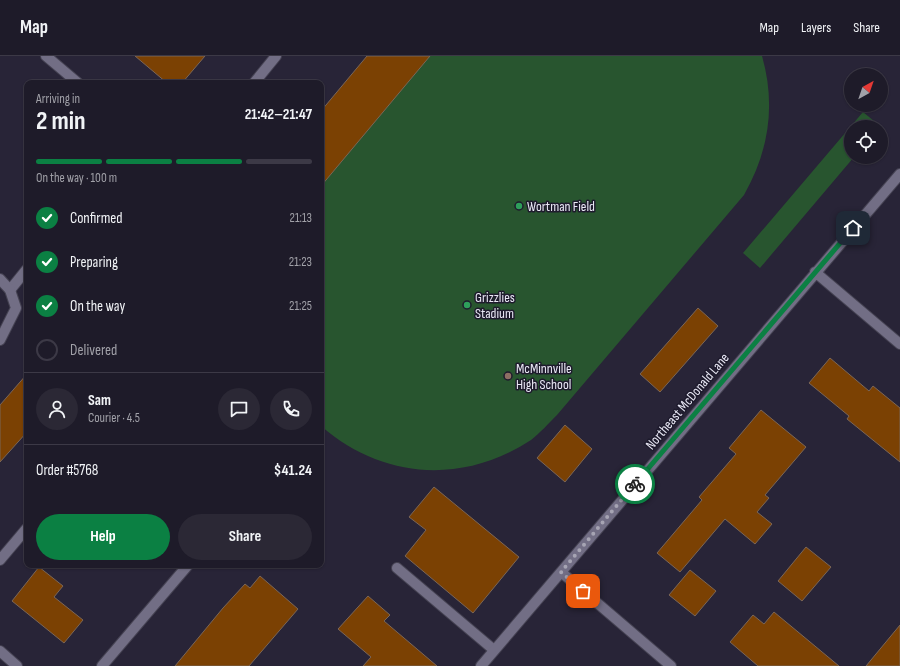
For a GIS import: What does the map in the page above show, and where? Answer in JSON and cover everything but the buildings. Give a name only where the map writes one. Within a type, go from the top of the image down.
[{"type":"street","points":[[46,56],[74,80]]},
{"type":"street","points":[[256,80],[276,56]]},
{"type":"street","name":"Northeast McDonald Lane","points":[[481,666],[900,174]]},
{"type":"street","points":[[815,272],[900,344]]},
{"type":"street","points":[[10,290],[24,273]]},
{"type":"street","points":[[0,279],[10,290],[16,308],[0,340]]},
{"type":"street","points":[[0,560],[24,532]]},
{"type":"street","points":[[102,666],[185,568]]},
{"type":"street","points":[[397,568],[494,650]]},
{"type":"street","points":[[561,572],[671,666]]},
{"type":"street","points":[[0,652],[17,666]]},
{"type":"green space","name":"Grizzlies Stadium","points":[[429,56],[762,56],[769,92],[768,127],[759,162],[744,195],[557,415],[531,440],[505,454],[478,464],[450,469],[423,470],[396,466],[370,457],[345,444],[324,428],[324,178]]},
{"type":"green space","points":[[863,112],[873,120],[856,120]]},
{"type":"green space","points":[[844,134],[844,164],[848,164],[760,268],[743,253]]},
{"type":"way so far","points":[[583,591],[561,572],[635,484]]},
{"type":"place","name":"Wortman Field","points":[[519,206]]},
{"type":"place","name":"Grizzlies Stadium","points":[[467,305]]},
{"type":"place","name":"McMinnville High School","points":[[508,376]]},
{"type":"route","points":[[635,484],[853,228]]}]
